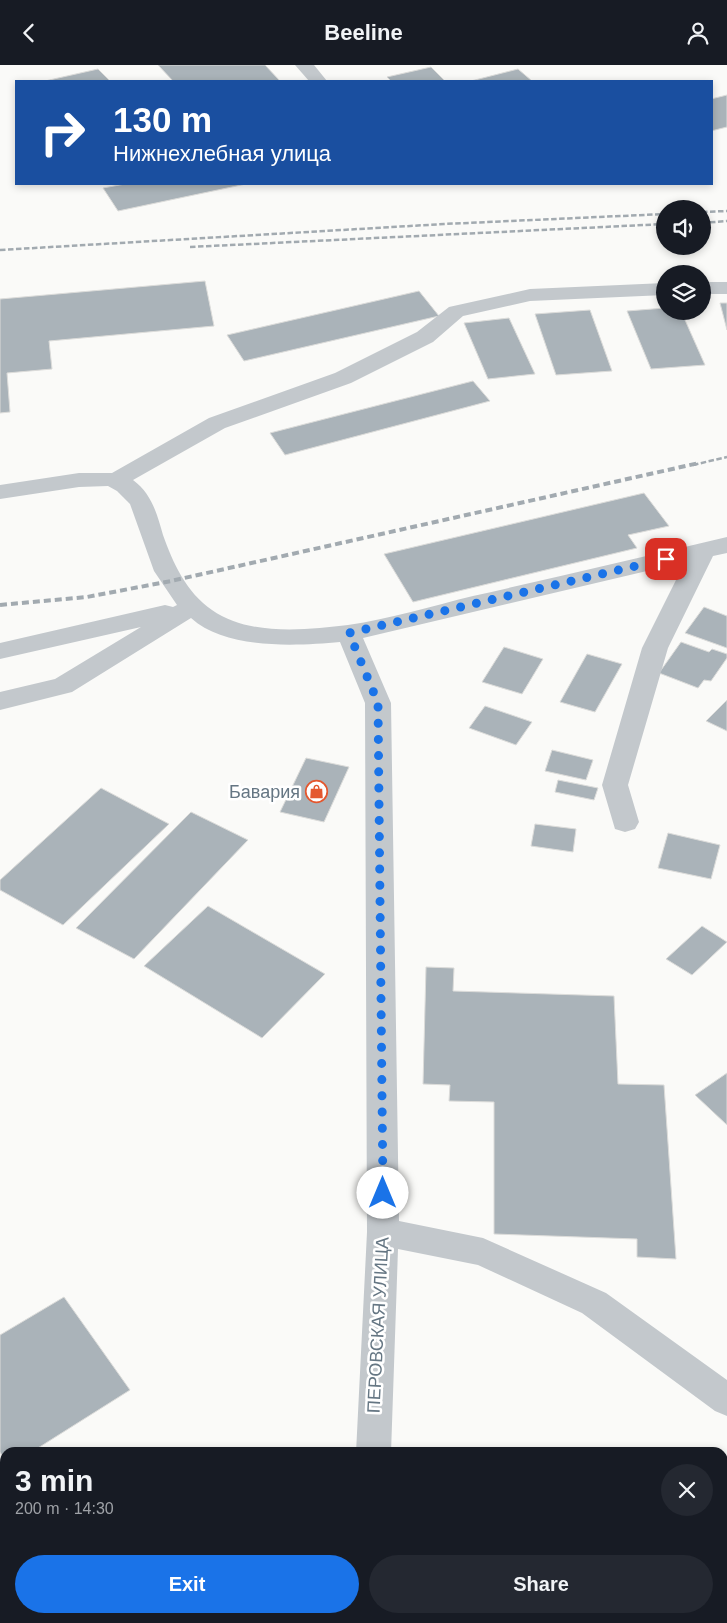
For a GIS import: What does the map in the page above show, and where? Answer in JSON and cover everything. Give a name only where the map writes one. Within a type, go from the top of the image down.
[{"type":"street","points":[[304,65],[317,80]]},
{"type":"street","points":[[711,288],[727,288]]},
{"type":"street","points":[[0,491],[87,479],[116,480],[217,423],[343,377],[417,341],[425,337],[456,311],[530,295],[656,289]]},
{"type":"street","points":[[116,480],[141,500],[158,557],[171,581],[191,607],[215,624],[254,634],[294,638],[349,633],[715,548]]},
{"type":"street","points":[[625,822],[615,785],[654,648],[715,548]]},
{"type":"street","points":[[0,651],[191,607]]},
{"type":"street","points":[[0,701],[63,686],[191,607]]},
{"type":"street","name":"ПЕРОВСКАЯ УЛИЦА","points":[[349,633],[378,703],[383,1232],[372,1447]]},
{"type":"street","points":[[383,1232],[483,1252],[594,1303],[727,1400]]},
{"type":"building","points":[[158,65],[265,65],[279,80],[172,80]]},
{"type":"building","points":[[431,67],[444,80],[390,80],[387,77]]},
{"type":"building","points":[[98,69],[109,80],[49,80]]},
{"type":"building","points":[[518,69],[531,80],[475,80]]},
{"type":"building","points":[[727,95],[727,127],[713,130],[713,98]]},
{"type":"building","points":[[120,185],[241,185],[118,211],[103,188]]},
{"type":"building","points":[[205,281],[214,326],[49,341],[52,369],[7,373],[10,412],[0,413],[0,299]]},
{"type":"building","points":[[419,291],[439,316],[244,361],[227,335]]},
{"type":"building","points":[[720,303],[727,303],[727,330]]},
{"type":"building","points":[[656,309],[656,320],[685,320],[705,365],[651,369],[627,311]]},
{"type":"building","points":[[590,310],[612,371],[556,375],[535,314]]},
{"type":"building","points":[[509,318],[535,374],[488,379],[464,323]]},
{"type":"building","points":[[473,381],[490,401],[285,455],[270,433]]},
{"type":"building","points":[[644,493],[669,526],[628,535],[637,548],[413,602],[384,554]]},
{"type":"building","points":[[704,607],[727,616],[727,648],[685,633]]},
{"type":"building","points":[[681,642],[709,652],[712,649],[727,654],[727,658],[711,681],[704,680],[698,688],[659,673]]},
{"type":"building","points":[[504,647],[543,659],[522,694],[482,682]]},
{"type":"building","points":[[587,654],[622,664],[595,712],[560,702]]},
{"type":"building","points":[[727,700],[727,731],[706,721]]},
{"type":"building","points":[[485,706],[532,722],[516,745],[469,728]]},
{"type":"building","points":[[552,750],[593,760],[586,780],[545,771]]},
{"type":"building","points":[[306,758],[349,767],[324,822],[280,812]]},
{"type":"building","points":[[558,780],[598,788],[594,800],[555,792]]},
{"type":"building","points":[[101,788],[169,824],[63,925],[0,890],[0,880]]},
{"type":"building","points":[[191,812],[248,840],[134,959],[76,928]]},
{"type":"building","points":[[535,824],[576,829],[573,852],[531,846]]},
{"type":"building","points":[[668,833],[720,845],[711,879],[658,868]]},
{"type":"building","points":[[208,906],[325,974],[262,1038],[144,966]]},
{"type":"building","points":[[702,926],[727,942],[692,975],[666,959]]},
{"type":"building","points":[[426,967],[454,968],[453,991],[614,996],[618,1084],[664,1085],[676,1259],[637,1257],[637,1239],[494,1234],[494,1102],[449,1101],[450,1085],[423,1084]]},
{"type":"building","points":[[727,1073],[727,1125],[695,1095]]},
{"type":"building","points":[[64,1297],[130,1390],[40,1447],[0,1447],[0,1335]]},
{"type":"railway","points":[[711,212],[727,211]]},
{"type":"railway","points":[[0,250],[444,224],[656,214]]},
{"type":"railway","points":[[711,222],[727,221]]},
{"type":"railway","points":[[190,247],[656,224]]},
{"type":"railway","points":[[693,465],[727,457]]},
{"type":"railway","points":[[0,605],[87,597],[171,581],[699,463]]},
{"type":"place","name":"Бавария","points":[[316,792]]},
{"type":"route","points":[[383,1193],[378,703],[349,633],[666,559]]}]
